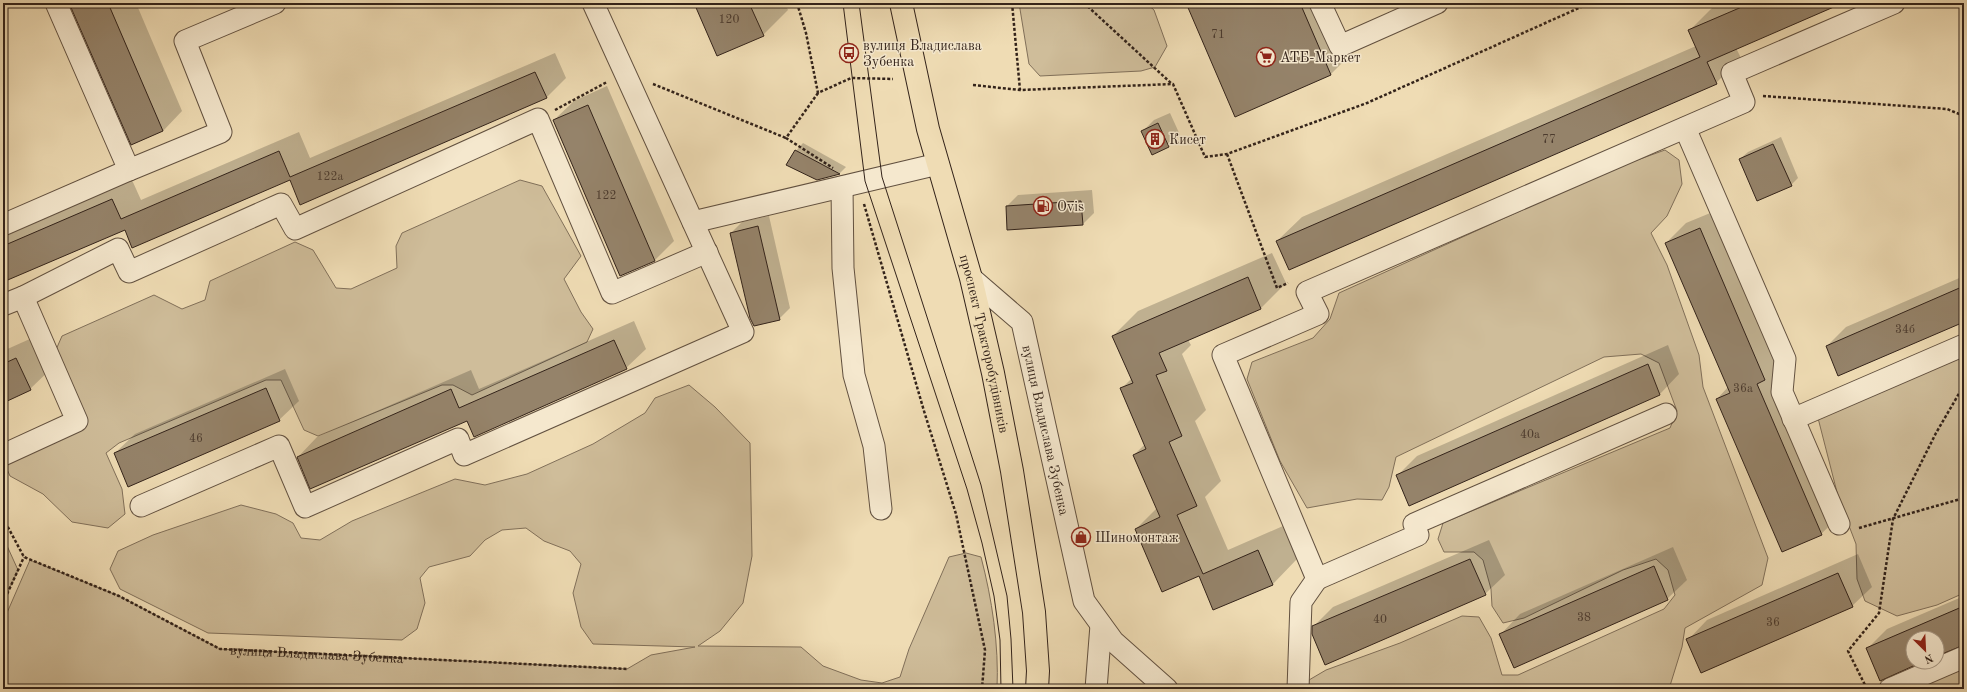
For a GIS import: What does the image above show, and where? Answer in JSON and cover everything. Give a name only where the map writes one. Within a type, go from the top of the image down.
[{"type":"main road","name":"проспект Тракторобудівників","points":[[901,3],[917,79],[938,164],[971,278],[993,373],[1029,573],[1037,645],[1037,689]]},
{"type":"street","points":[[56,3],[128,170]]},
{"type":"street","points":[[3,225],[128,170],[221,132],[185,41],[275,3]]},
{"type":"street","points":[[141,506],[279,446],[305,507],[458,439],[464,455],[743,332],[593,3]]},
{"type":"street","points":[[1320,3],[1340,46],[1400,10],[1436,3]]},
{"type":"street","points":[[1317,579],[1223,355],[1318,314],[1307,292],[1744,102],[1732,73],[1894,3]]},
{"type":"street","points":[[3,305],[23,297],[118,249],[129,272],[282,204],[295,229],[538,119],[612,293],[707,252]]},
{"type":"street","points":[[1685,128],[1785,359],[1782,392],[1839,524]]},
{"type":"street","points":[[693,222],[938,164]]},
{"type":"street","points":[[842,187],[843,268],[854,375],[874,446],[881,509]]},
{"type":"street","name":"вулиця Владислава Зубенка","points":[[971,278],[1022,322],[1084,601],[1113,641],[1167,689]]},
{"type":"street","points":[[3,455],[77,421],[23,297]]},
{"type":"street","points":[[1793,419],[1964,345]]},
{"type":"street","points":[[1298,689],[1301,602],[1317,579],[1418,535],[1414,524],[1666,414]]},
{"type":"street","points":[[1096,689],[1101,625]]},
{"type":"street","points":[[1890,689],[1964,657]]},
{"type":"path","points":[[797,3],[806,33],[818,93],[852,78],[893,79]]},
{"type":"path","points":[[1012,3],[1020,90]]},
{"type":"path","points":[[1084,3],[1173,84],[1205,157],[1227,154],[1367,103],[1590,3]]},
{"type":"path","points":[[625,72],[786,138]]},
{"type":"path","points":[[973,85],[1020,90],[1173,84]]},
{"type":"path","points":[[570,102],[590,91]]},
{"type":"path","points":[[1741,95],[1947,109],[1964,116]]},
{"type":"path","points":[[1227,154],[1277,288],[1292,282]]},
{"type":"path","points":[[1867,689],[1848,651],[1879,613],[1893,519],[1936,433],[1964,385]]},
{"type":"path","points":[[924,412],[956,514],[970,572],[985,650],[982,689]]},
{"type":"path","points":[[1839,524],[1846,531],[1964,498]]},
{"type":"path","points":[[3,518],[24,557],[3,603]]},
{"type":"path","name":"вулиця Владислава Зубенка","points":[[24,557],[119,596],[220,649],[627,669]]},
{"type":"shaded area","points":[[1019,3],[1146,3],[1154,10],[1167,46],[1155,67],[1141,71],[1040,76],[1029,64]]},
{"type":"shaded area","points":[[1665,150],[1679,160],[1682,184],[1667,216],[1651,233],[1667,265],[1699,355],[1703,387],[1768,558],[1762,585],[1685,628],[1682,647],[1669,689],[1308,689],[1309,680],[1326,670],[1400,643],[1462,616],[1479,617],[1491,638],[1502,675],[1518,675],[1664,609],[1675,595],[1668,570],[1656,559],[1623,570],[1524,618],[1503,623],[1492,606],[1491,589],[1483,560],[1474,552],[1444,552],[1438,539],[1443,523],[1670,428],[1677,411],[1659,363],[1641,354],[1604,357],[1396,457],[1389,487],[1382,500],[1357,499],[1307,508],[1280,461],[1247,379],[1252,362],[1313,338],[1330,319],[1339,293],[1615,168]]},
{"type":"shaded area","points":[[520,180],[542,186],[581,256],[564,279],[581,312],[593,329],[587,342],[472,395],[453,385],[442,385],[318,436],[304,430],[281,380],[266,380],[119,443],[106,453],[122,489],[125,514],[108,528],[72,522],[43,494],[10,476],[6,467],[10,460],[84,424],[55,352],[62,336],[154,295],[182,309],[205,300],[210,281],[295,242],[313,250],[336,288],[351,289],[397,268],[396,246],[402,233]]},
{"type":"shaded area","points":[[1964,354],[1964,593],[1937,605],[1897,616],[1865,601],[1857,579],[1856,544],[1839,500],[1818,418]]},
{"type":"shaded area","points":[[689,385],[715,407],[750,443],[752,556],[743,603],[720,631],[698,646],[801,647],[823,666],[861,680],[882,683],[900,677],[909,649],[949,557],[966,553],[981,557],[985,573],[996,639],[997,689],[3,689],[3,622],[30,560],[119,596],[220,649],[627,669],[651,655],[695,647],[593,644],[581,627],[573,593],[581,564],[570,551],[544,541],[526,528],[502,530],[485,540],[470,556],[429,567],[420,578],[425,603],[417,629],[402,640],[208,633],[120,589],[110,569],[118,551],[153,535],[241,505],[276,514],[293,523],[301,538],[320,540],[352,521],[455,479],[485,485],[527,474],[593,444],[645,413],[655,398]]},
{"type":"shaded area","points":[[3,537],[18,570],[3,603]]},
{"type":"shaded area","points":[[1964,669],[1964,689],[1912,689],[1914,688]]},
{"type":"building","points":[[69,3],[108,3],[163,131],[131,145]]},
{"type":"building","points":[[694,3],[749,3],[764,36],[717,56]]},
{"type":"building","name":"АТБ-Маркет","points":[[1186,3],[1300,3],[1331,75],[1235,117]]},
{"type":"building","points":[[1751,3],[1843,3],[1707,62],[1717,84],[1289,270],[1276,241],[1700,57],[1688,30]]},
{"type":"building","points":[[535,72],[547,98],[300,205],[290,180],[132,248],[125,230],[3,282],[3,246],[112,199],[121,219],[279,151],[290,177]]},
{"type":"building","points":[[588,105],[655,261],[620,276],[553,120]]},
{"type":"building","name":"Кисет","points":[[1158,123],[1169,147],[1152,155],[1141,131]]},
{"type":"building","points":[[1773,144],[1792,186],[1757,201],[1739,159]]},
{"type":"building","points":[[795,150],[840,174],[817,180],[786,165]]},
{"type":"building","points":[[1081,201],[1083,225],[1007,230],[1006,206]]},
{"type":"building","points":[[758,226],[780,320],[754,326],[750,318],[730,233]]},
{"type":"building","points":[[1700,228],[1765,380],[1757,384],[1822,535],[1782,552],[1716,399],[1730,393],[1665,243]]},
{"type":"building","points":[[1248,277],[1261,309],[1159,353],[1167,371],[1156,375],[1182,436],[1169,442],[1197,506],[1177,515],[1203,574],[1258,550],[1273,585],[1213,610],[1199,576],[1162,592],[1135,529],[1160,517],[1133,455],[1146,449],[1120,388],[1133,383],[1112,336]]},
{"type":"building","points":[[1964,286],[1964,322],[1838,376],[1826,346]]},
{"type":"building","points":[[614,340],[627,369],[474,437],[467,421],[310,489],[297,457],[451,389],[459,408]]},
{"type":"building","points":[[16,358],[31,390],[3,403],[3,364]]},
{"type":"building","points":[[1648,364],[1660,395],[1409,506],[1396,475]]},
{"type":"building","points":[[266,388],[280,421],[128,487],[114,453]]},
{"type":"building","points":[[1470,559],[1486,595],[1325,665],[1312,634],[1312,626]]},
{"type":"building","points":[[1654,566],[1668,600],[1514,668],[1499,634]]},
{"type":"building","points":[[1838,573],[1853,607],[1701,673],[1686,639]]},
{"type":"building","points":[[1964,606],[1964,645],[1945,653],[1945,630],[1908,630]]},
{"type":"building","points":[[1905,631],[1905,670],[1880,681],[1866,648]]},
{"type":"tram line","points":[[843,3],[865,181],[967,489],[982,543],[994,596],[1000,640],[1001,689]]},
{"type":"tram line","points":[[859,3],[882,177],[981,485],[1007,596],[1011,639],[1013,689]]},
{"type":"place","name":"вулиця Владислава Зубенка","points":[[849,53]]},
{"type":"place","name":"АТБ-Маркет","points":[[1266,57]]},
{"type":"place","name":"Кисет","points":[[1155,139]]},
{"type":"place","name":"Ovis","points":[[1043,206]]},
{"type":"place","name":"Шиномонтаж","points":[[1081,537]]}]
